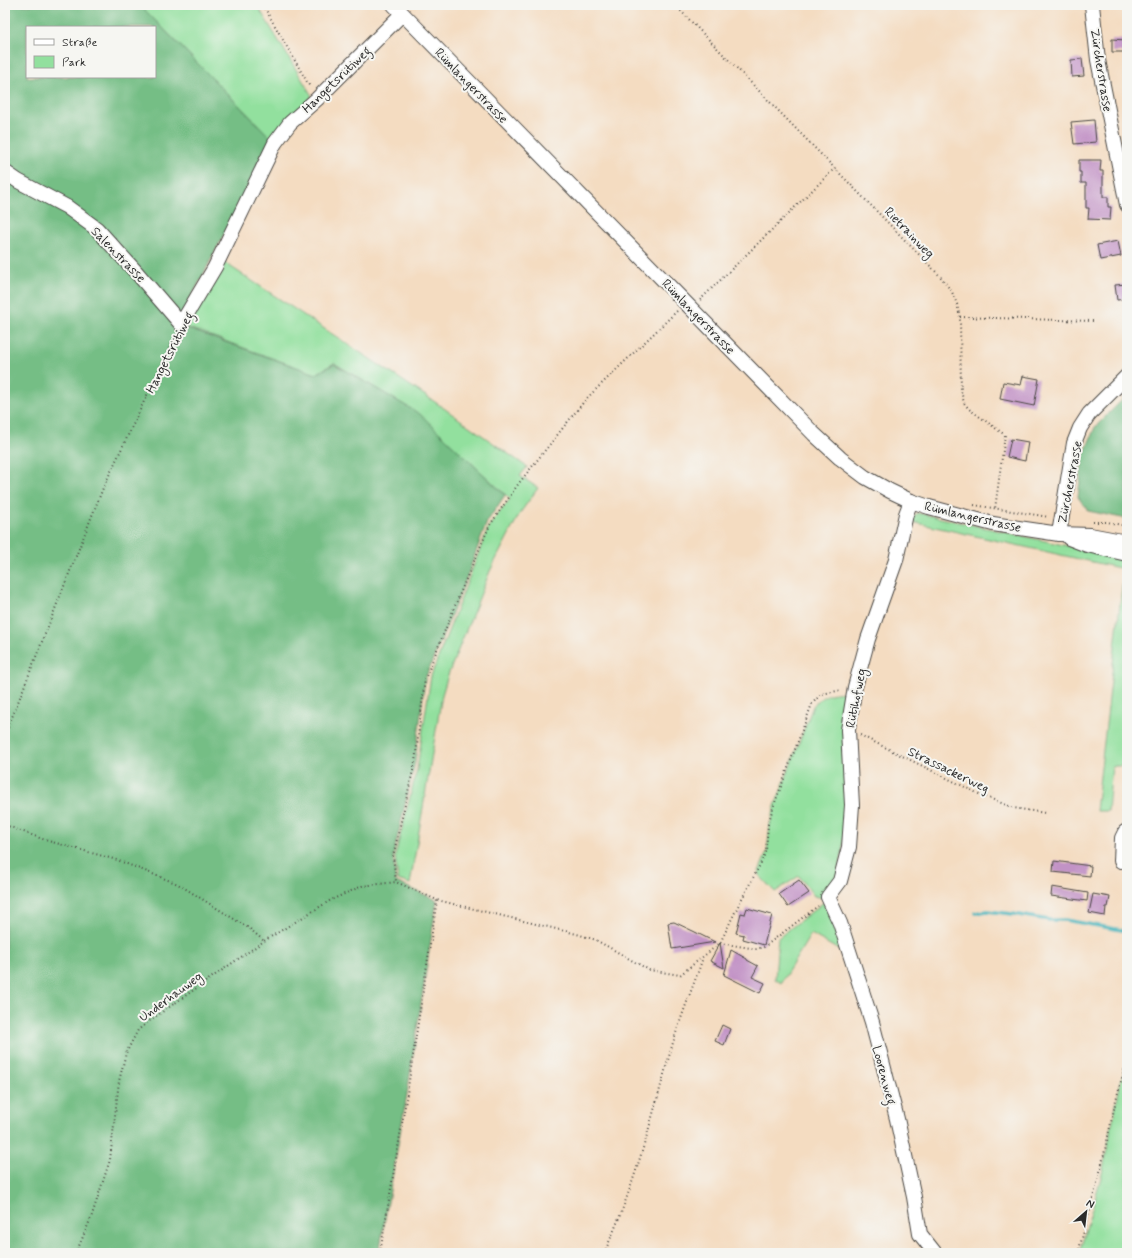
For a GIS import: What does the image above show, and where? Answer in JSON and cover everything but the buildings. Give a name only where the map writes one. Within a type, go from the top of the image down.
[{"type":"street","name":"Zürcherstrasse","points":[[1092,5],[1098,60],[1127,205]]},
{"type":"street","name":"Hangetsrütiweg","points":[[181,324],[215,267],[275,142],[290,123],[317,99],[398,9]]},
{"type":"street","name":"Rümlangerstrasse","points":[[398,9],[814,434],[840,458],[864,476],[911,501],[949,513],[993,524],[1059,534],[1090,534],[1127,542]]},
{"type":"street","name":"Salenstrasse","points":[[5,172],[18,181],[67,207],[97,229],[181,324]]},
{"type":"street","name":"Zürcherstrasse","points":[[1059,534],[1074,443],[1080,428],[1089,414],[1127,376]]},
{"type":"street","name":"Rütihofweg","points":[[828,897],[840,881],[849,847],[852,805],[848,730],[855,686],[868,639],[896,560],[906,514],[911,501]]},
{"type":"street","name":"Rümlangerstrasse","points":[[1059,534],[1087,545],[1127,554]]},
{"type":"street","points":[[1121,861],[1122,838],[1127,831]]},
{"type":"street","name":"Loorenweg","points":[[828,897],[840,923],[872,1022],[897,1119],[914,1197],[920,1234],[935,1253]]},
{"type":"path","points":[[262,5],[317,99]]},
{"type":"path","name":"Rietrainweg","points":[[675,5],[940,276],[952,292],[960,317],[961,391],[964,403],[969,409],[1005,435],[993,524]]},
{"type":"path","points":[[834,168],[688,306],[586,399],[519,483],[490,525],[466,578],[425,679],[415,762],[393,856],[396,882],[437,900],[596,940],[649,970],[680,975],[720,943],[760,865],[766,852],[768,824],[773,808],[812,704],[821,694],[844,690],[855,686]]},
{"type":"path","points":[[960,317],[1093,321]]},
{"type":"path","name":"Hangetsrütiweg","points":[[5,735],[103,488],[181,324]]},
{"type":"path","points":[[968,504],[1061,520]]},
{"type":"path","points":[[1088,522],[1107,522],[1127,526]]},
{"type":"path","name":"Strassackerweg","points":[[848,730],[979,794],[1014,808],[1045,813]]},
{"type":"path","points":[[5,825],[45,840],[117,860],[178,884],[250,929],[264,942]]},
{"type":"path","name":"Underhauweg","points":[[76,1253],[91,1218],[110,1160],[119,1081],[126,1053],[138,1030],[152,1018],[264,942],[331,900],[362,886],[396,882]]},
{"type":"path","points":[[720,943],[756,949],[764,947],[828,897]]},
{"type":"path","points":[[380,1253],[407,1094],[437,900]]},
{"type":"path","points":[[604,1253],[628,1196],[645,1144],[673,1044],[703,956]]},
{"type":"path","points":[[1078,1253],[1101,1168],[1127,1059]]},
{"type":"green space","points":[[5,5],[140,5],[273,140],[177,325],[316,374],[334,364],[420,414],[505,495],[487,522],[466,579],[425,679],[415,762],[393,856],[396,882],[437,900],[407,1094],[379,1253],[5,1253]]},
{"type":"green space","points":[[140,5],[257,5],[312,96],[272,139]]},
{"type":"green space","points":[[222,261],[438,404],[527,467],[520,476],[538,488],[520,513],[490,571],[448,675],[442,695],[410,884],[398,880],[395,856],[417,769],[431,676],[489,526],[510,499],[419,414],[334,363],[316,374],[183,326]]},
{"type":"green space","points":[[1127,395],[1127,519],[1088,511],[1078,497],[1083,457],[1095,427]]},
{"type":"green space","points":[[918,513],[1127,559],[1127,766],[1112,766],[1108,811],[1096,811],[1124,569],[908,521]]},
{"type":"green space","points":[[851,692],[849,805],[838,879],[824,898],[814,896],[799,876],[775,892],[758,874],[767,852],[770,824],[775,806],[813,706],[821,698],[830,694]]},
{"type":"green space","points":[[824,902],[849,956],[811,934],[781,983],[775,979],[778,938]]},
{"type":"green space","points":[[1127,1063],[1127,1253],[1079,1253],[1102,1174],[1121,1080]]},
{"type":"waterway","points":[[975,913],[987,911],[1049,920],[1065,920],[1127,931]]}]
